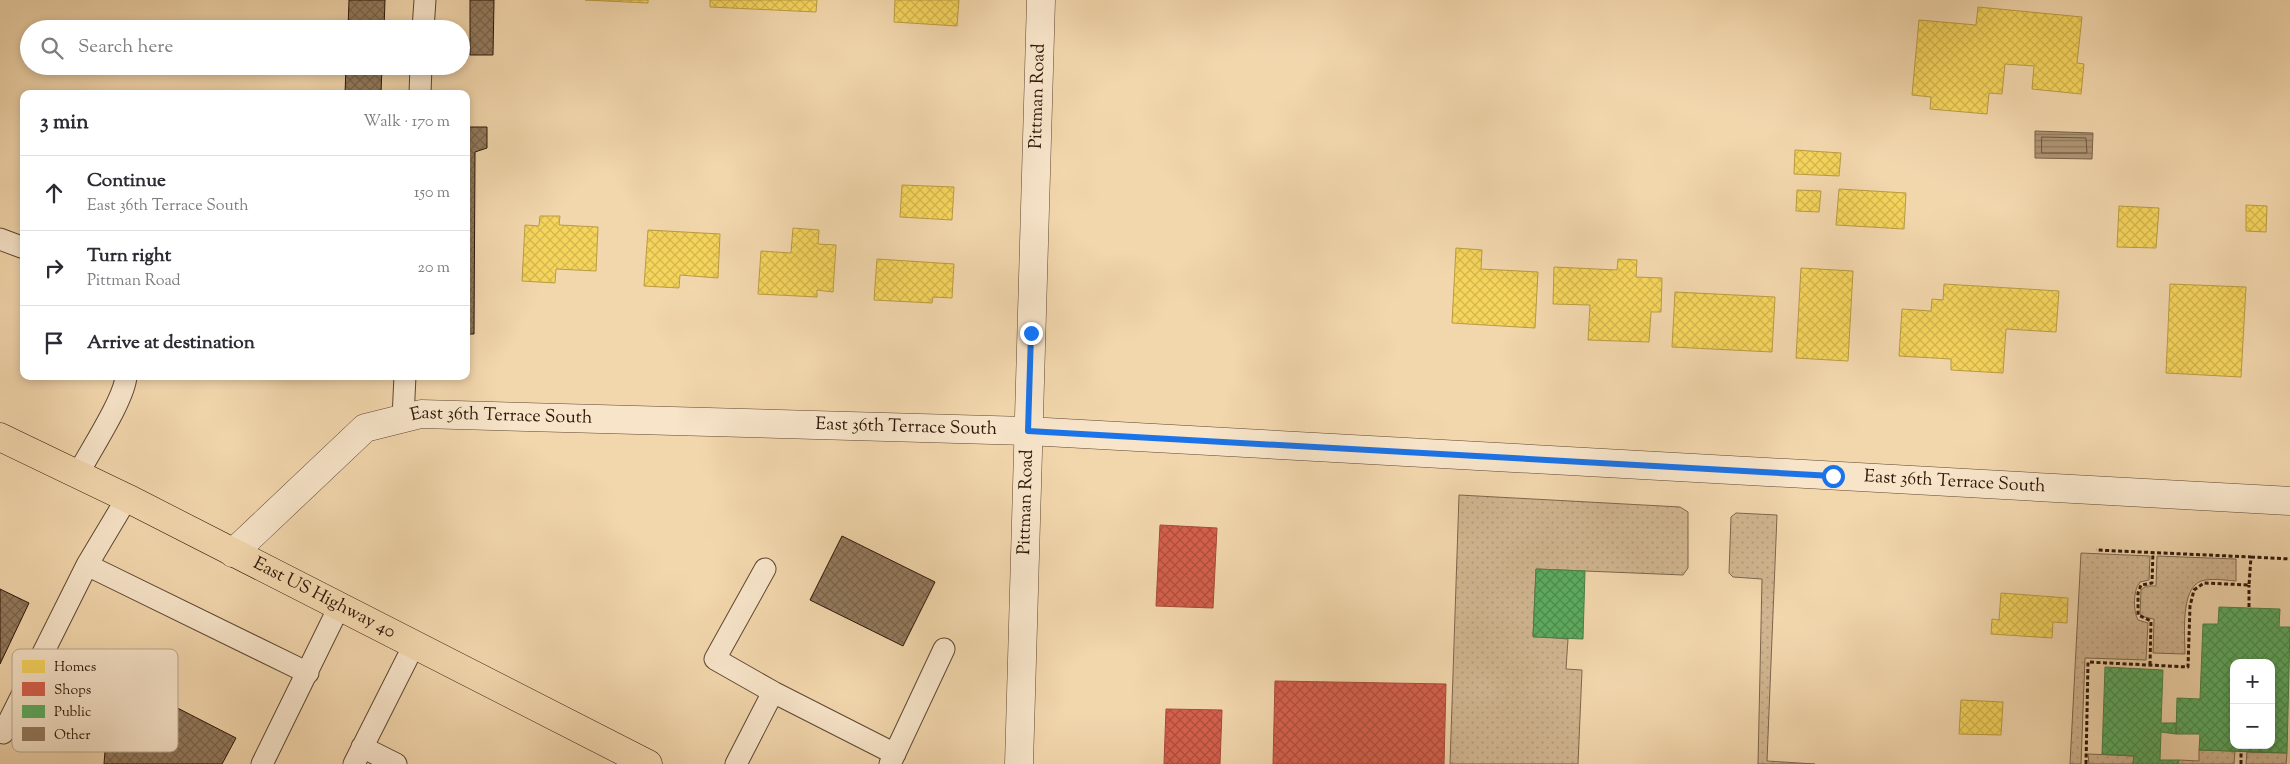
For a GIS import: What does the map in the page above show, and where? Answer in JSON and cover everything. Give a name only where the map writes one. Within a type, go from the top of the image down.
[{"type":"main road","name":"East US Highway 40","points":[[0,436],[127,498],[648,764]]},
{"type":"street","name":"Pittman Road","points":[[1018,764],[1041,0]]},
{"type":"street","name":"East 36th Terrace South","points":[[233,553],[366,428],[421,414],[1028,431],[2290,501]]},
{"type":"lane","points":[[424,20],[425,0]]},
{"type":"lane","points":[[420,90],[421,75]]},
{"type":"lane","points":[[0,240],[20,247]]},
{"type":"lane","points":[[78,474],[119,401],[126,385],[126,380]]},
{"type":"lane","points":[[402,418],[405,380]]},
{"type":"lane","points":[[46,649],[88,565],[127,498]]},
{"type":"lane","points":[[88,565],[308,673]]},
{"type":"lane","points":[[765,569],[715,659],[892,759],[944,649]]},
{"type":"lane","points":[[262,764],[339,607]]},
{"type":"lane","points":[[396,764],[358,756],[414,645]]},
{"type":"lane","points":[[736,764],[773,692]]},
{"type":"lane","points":[[3,733],[12,715]]},
{"type":"path","points":[[2096,550],[2290,559]]},
{"type":"path","points":[[2150,665],[2151,621],[2138,615],[2138,593],[2142,586],[2152,583],[2153,552]]},
{"type":"path","points":[[2249,607],[2251,557]]},
{"type":"path","points":[[2086,764],[2088,662],[2188,666],[2191,597],[2199,586],[2211,582],[2249,585]]},
{"type":"path","points":[[2241,751],[2241,764]]},
{"type":"shaded area","points":[[1459,495],[1680,507],[1688,512],[1688,568],[1683,575],[1536,569],[1533,636],[1568,639],[1566,669],[1582,670],[1578,764],[1450,764]]},
{"type":"shaded area","points":[[1736,513],[1777,515],[1767,761],[1815,764],[1758,764],[1762,579],[1733,577],[1729,573],[1731,517]]},
{"type":"shaded area","points":[[2081,553],[2150,556],[2149,580],[2140,582],[2134,601],[2138,620],[2148,623],[2146,660],[2085,658],[2081,764],[2070,764]]},
{"type":"shaded area","points":[[2157,556],[2236,559],[2236,581],[2213,579],[2201,581],[2194,586],[2190,593],[2185,614],[2185,654],[2153,653],[2154,619],[2140,614],[2141,590],[2146,586],[2156,586]]},
{"type":"shaded area","points":[[2199,750],[2235,751],[2234,764],[2178,764],[2179,760],[2199,761]]},
{"type":"shaded area","points":[[2247,752],[2287,753],[2286,764],[2246,764]]},
{"type":"shaded area","points":[[2088,754],[2134,756],[2133,764],[2089,764]]},
{"type":"water","points":[[2035,131],[2093,133],[2092,159],[2035,158]]},
{"type":"building: Homes","points":[[585,0],[648,0],[648,3]]},
{"type":"building: Homes","points":[[710,0],[817,0],[816,12],[710,7]]},
{"type":"building: Homes","points":[[895,0],[959,0],[957,26],[894,22]]},
{"type":"building: Homes","points":[[1978,7],[2082,17],[2077,63],[2084,64],[2081,94],[2032,89],[2034,66],[2005,64],[2002,94],[1989,93],[1987,114],[1930,109],[1931,97],[1912,95],[1919,20],[1976,25]]},
{"type":"building: Homes","points":[[1795,150],[1841,153],[1839,176],[1794,174]]},
{"type":"building: Homes","points":[[902,185],[954,187],[952,220],[900,217]]},
{"type":"building: Homes","points":[[1839,189],[1906,193],[1904,229],[1836,225]]},
{"type":"building: Homes","points":[[1797,190],[1821,191],[1819,212],[1796,211]]},
{"type":"building: Homes","points":[[2246,205],[2267,206],[2266,232],[2246,231]]},
{"type":"building: Homes","points":[[2119,206],[2159,208],[2156,248],[2117,247]]},
{"type":"building: Homes","points":[[540,216],[560,216],[559,225],[598,227],[596,271],[556,269],[555,283],[522,281],[525,225],[539,226]]},
{"type":"building: Homes","points":[[793,228],[819,230],[818,244],[836,245],[833,292],[817,290],[817,297],[758,294],[761,251],[791,253]]},
{"type":"building: Homes","points":[[648,230],[720,234],[718,278],[680,275],[679,288],[644,286]]},
{"type":"building: Homes","points":[[1456,248],[1482,250],[1481,269],[1538,272],[1535,328],[1452,323]]},
{"type":"building: Homes","points":[[877,259],[954,264],[952,298],[933,297],[932,303],[874,300]]},
{"type":"building: Homes","points":[[1618,259],[1637,260],[1636,277],[1662,278],[1661,312],[1651,312],[1649,342],[1588,340],[1590,305],[1553,304],[1554,267],[1617,270]]},
{"type":"building: Homes","points":[[1801,268],[1853,271],[1848,361],[1796,358]]},
{"type":"building: Homes","points":[[1944,284],[2059,291],[2056,332],[2006,329],[2003,373],[1951,370],[1951,359],[1899,356],[1902,309],[1931,311],[1932,299],[1943,300]]},
{"type":"building: Homes","points":[[2170,284],[2246,287],[2241,377],[2166,373]]},
{"type":"building: Homes","points":[[1675,292],[1775,297],[1772,352],[1672,347]]},
{"type":"building: Homes","points":[[2001,593],[2068,598],[2067,623],[2053,622],[2052,638],[1991,634],[1992,619],[1999,620]]},
{"type":"building: Homes","points":[[1961,700],[2003,702],[2001,735],[1959,734]]},
{"type":"building: Shops","points":[[1160,525],[1217,528],[1213,608],[1156,606]]},
{"type":"building: Shops","points":[[1275,681],[1446,684],[1444,764],[1273,764]]},
{"type":"building: Shops","points":[[1166,709],[1222,710],[1220,764],[1164,764]]},
{"type":"building: Public","points":[[1536,569],[1585,571],[1583,639],[1533,637]]},
{"type":"building: Public","points":[[2219,607],[2280,609],[2279,627],[2290,627],[2287,753],[2199,750],[2200,734],[2176,734],[2177,698],[2200,699],[2203,624],[2218,624]]},
{"type":"building: Public","points":[[2105,667],[2163,670],[2161,723],[2176,723],[2176,734],[2161,732],[2160,760],[2179,760],[2178,764],[2133,764],[2134,756],[2102,754]]},
{"type":"building: Other","points":[[349,0],[385,0],[384,20],[348,20]]},
{"type":"building: Other","points":[[470,0],[494,0],[493,55],[470,55]]},
{"type":"building: Other","points":[[346,75],[382,75],[381,90],[345,90]]},
{"type":"building: Other","points":[[470,127],[487,127],[487,148],[475,152],[474,334],[470,334]]},
{"type":"building: Other","points":[[842,536],[935,582],[903,646],[810,600]]},
{"type":"building: Other","points":[[0,589],[29,603],[0,664]]},
{"type":"building: Other","points":[[178,708],[236,738],[222,764],[104,764],[105,752],[178,752]]},
{"type":"route","points":[[1031,333],[1028,431],[1833,476]]}]
